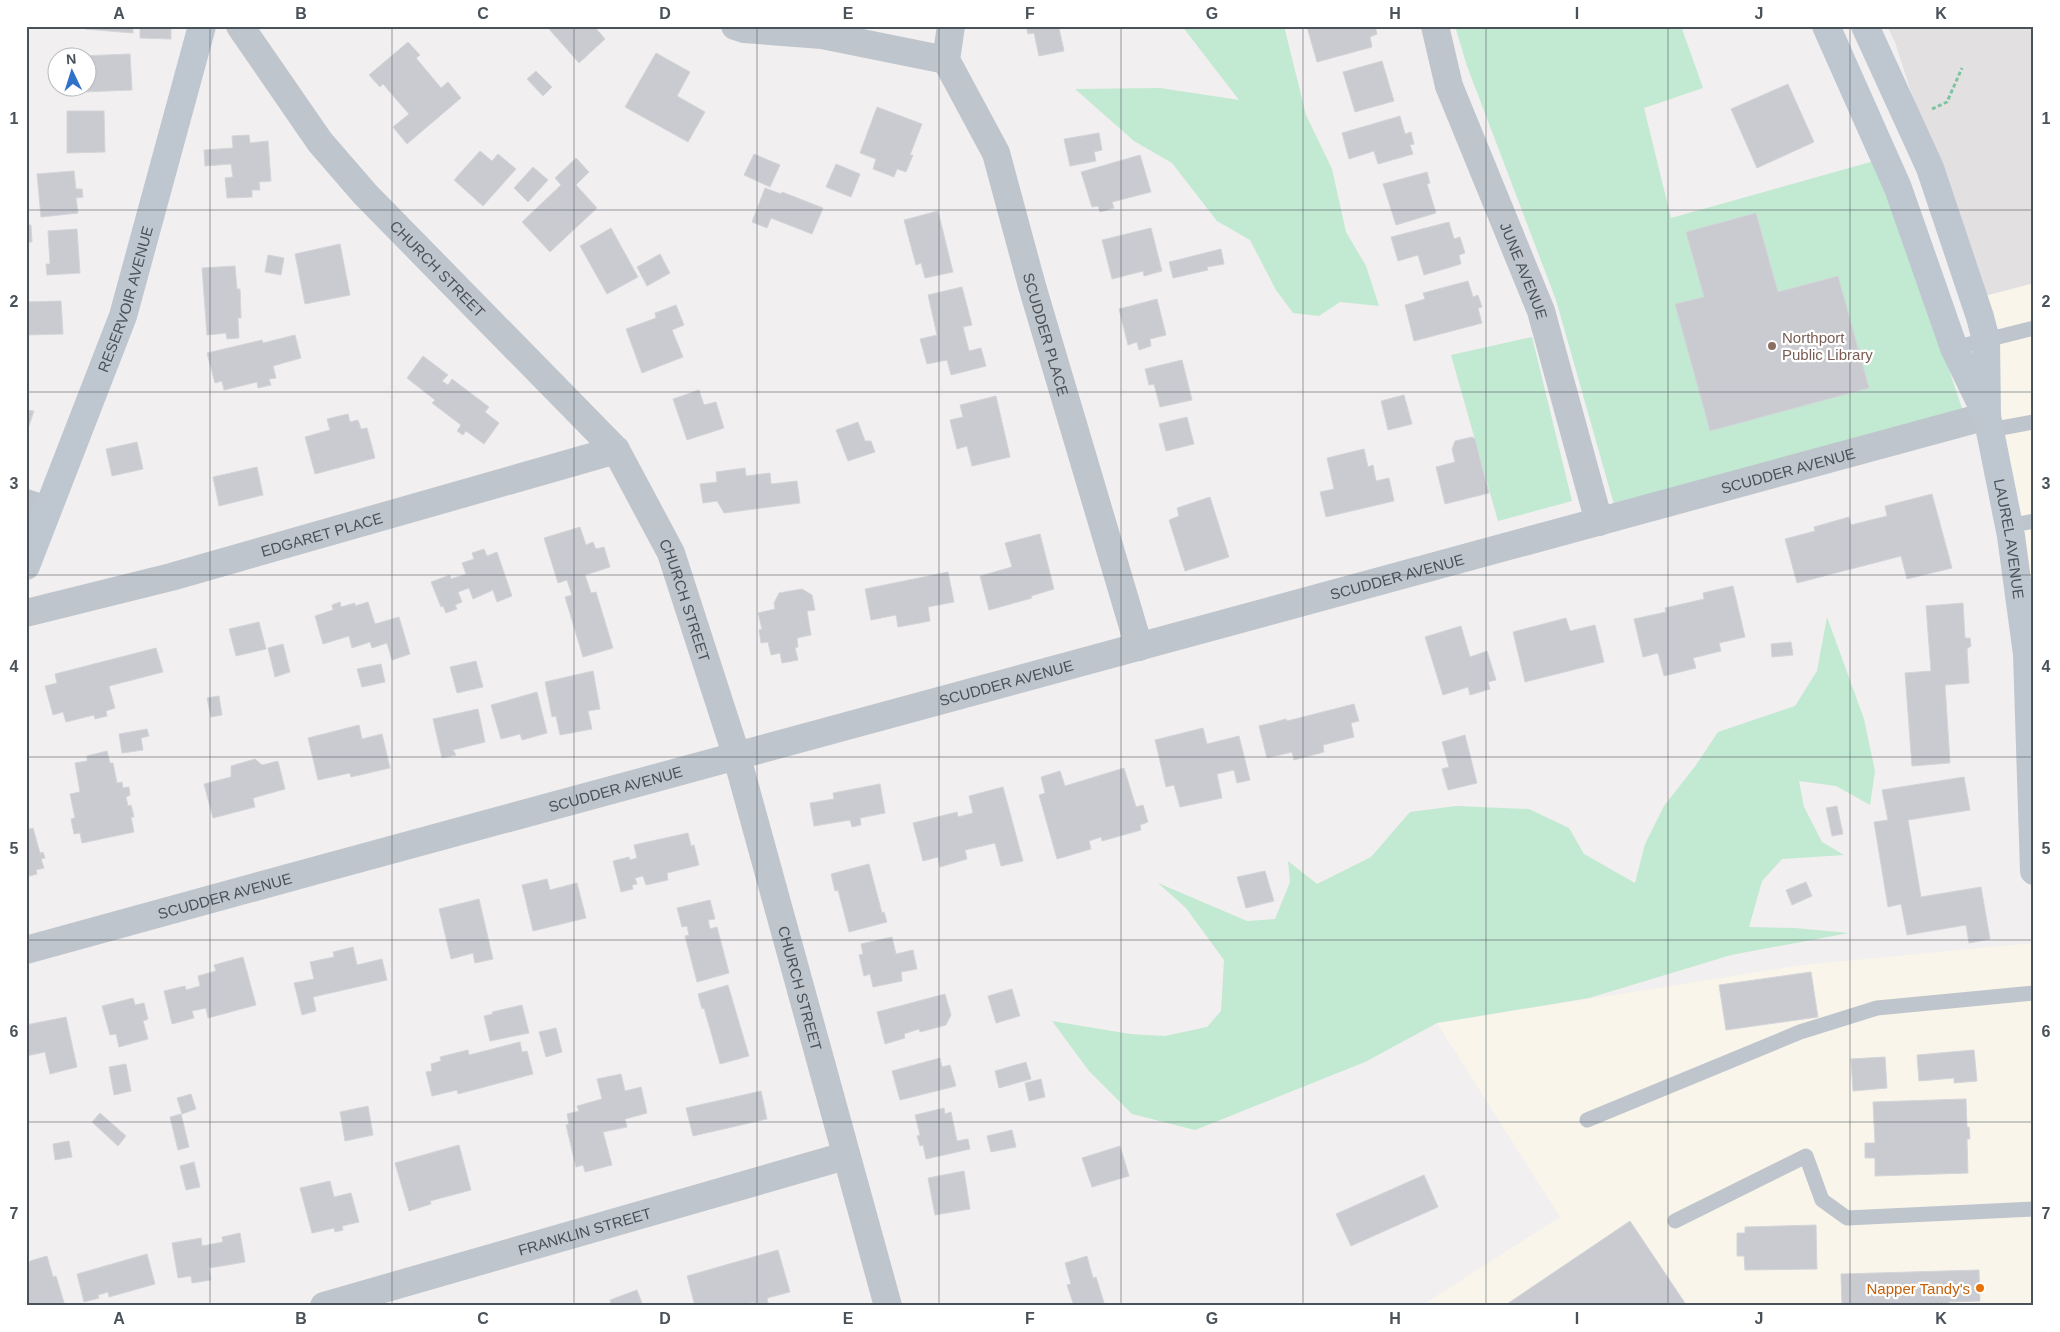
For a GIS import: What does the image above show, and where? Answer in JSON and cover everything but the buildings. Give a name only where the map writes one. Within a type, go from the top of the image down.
[{"type":"main road","name":"RESERVOIR AVENUE","points":[[26,566],[37,507],[124,316],[202,26]]},
{"type":"main road","points":[[1826,26],[1898,188],[1954,348],[1989,423]]},
{"type":"main road","points":[[1865,26],[1930,168],[1980,317],[1986,340],[1989,423]]},
{"type":"main road","name":"LAUREL AVENUE","points":[[1989,423],[2021,523],[2027,654],[2031,693],[2034,871]]},
{"type":"street","name":"CHURCH STREET","points":[[240,26],[320,142],[365,194],[616,450],[671,554],[736,754],[845,1156],[888,1306]]},
{"type":"street","points":[[735,26],[744,29],[822,35],[946,60],[951,26]]},
{"type":"street","name":"JUNE AVENUE","points":[[1434,26],[1449,86],[1541,310],[1599,522]]},
{"type":"street","name":"SCUDDER PLACE","points":[[946,60],[996,153],[1032,286],[1139,647]]},
{"type":"street","name":"SCUDDER AVENUE","points":[[26,950],[736,754],[1599,522],[1989,423]]},
{"type":"street","name":"EDGARET PLACE","points":[[26,613],[171,577],[616,450]]},
{"type":"street","name":"FRANKLIN STREET","points":[[324,1306],[845,1156]]},
{"type":"lane","points":[[1954,348],[2034,328]]},
{"type":"lane","points":[[1989,423],[2034,422]]},
{"type":"lane","points":[[1587,1120],[1800,1032],[1877,1008],[2034,993]]},
{"type":"lane","points":[[1675,1221],[1806,1156],[1822,1200],[1847,1218],[2034,1209]]},
{"type":"path","points":[[1924,112],[1947,102],[1962,68]]},
{"type":"shaded area","points":[[1887,26],[2034,26],[2034,283],[1977,298],[1895,42]]},
{"type":"shaded area","points":[[2034,283],[2034,799],[1989,416],[2001,388],[1977,298]]},
{"type":"shaded area","points":[[2034,943],[2034,1306],[1421,1306],[1560,1217],[1437,1023],[1802,965]]},
{"type":"green space","points":[[1182,26],[1284,26],[1306,115],[1332,169],[1346,232],[1366,266],[1379,306],[1340,302],[1319,316],[1293,313],[1276,290],[1250,240],[1217,221],[1172,163],[1134,141],[1075,89],[1160,88],[1239,100]]},
{"type":"green space","points":[[1455,26],[1681,26],[1703,88],[1644,108],[1671,218],[1874,161],[1902,231],[1966,420],[1617,515],[1556,300],[1467,66]]},
{"type":"green space","points":[[1532,337],[1572,501],[1498,521],[1451,355]]},
{"type":"green space","points":[[1827,617],[1864,719],[1875,771],[1870,805],[1836,786],[1799,781],[1804,807],[1822,842],[1844,855],[1782,859],[1762,881],[1749,927],[1795,928],[1849,933],[1731,955],[1589,998],[1437,1023],[1365,1062],[1195,1130],[1132,1114],[1089,1071],[1052,1021],[1130,1034],[1165,1036],[1207,1027],[1221,1011],[1224,960],[1186,908],[1158,883],[1247,921],[1275,919],[1290,882],[1288,861],[1317,884],[1371,857],[1410,812],[1456,806],[1529,809],[1569,828],[1584,854],[1635,883],[1645,844],[1664,806],[1696,765],[1718,732],[1795,706],[1817,671]]},
{"type":"place","name":"Northport Public Library","points":[[1772,346]]},
{"type":"place","name":"Napper Tandy's","points":[[1980,1288]]}]
